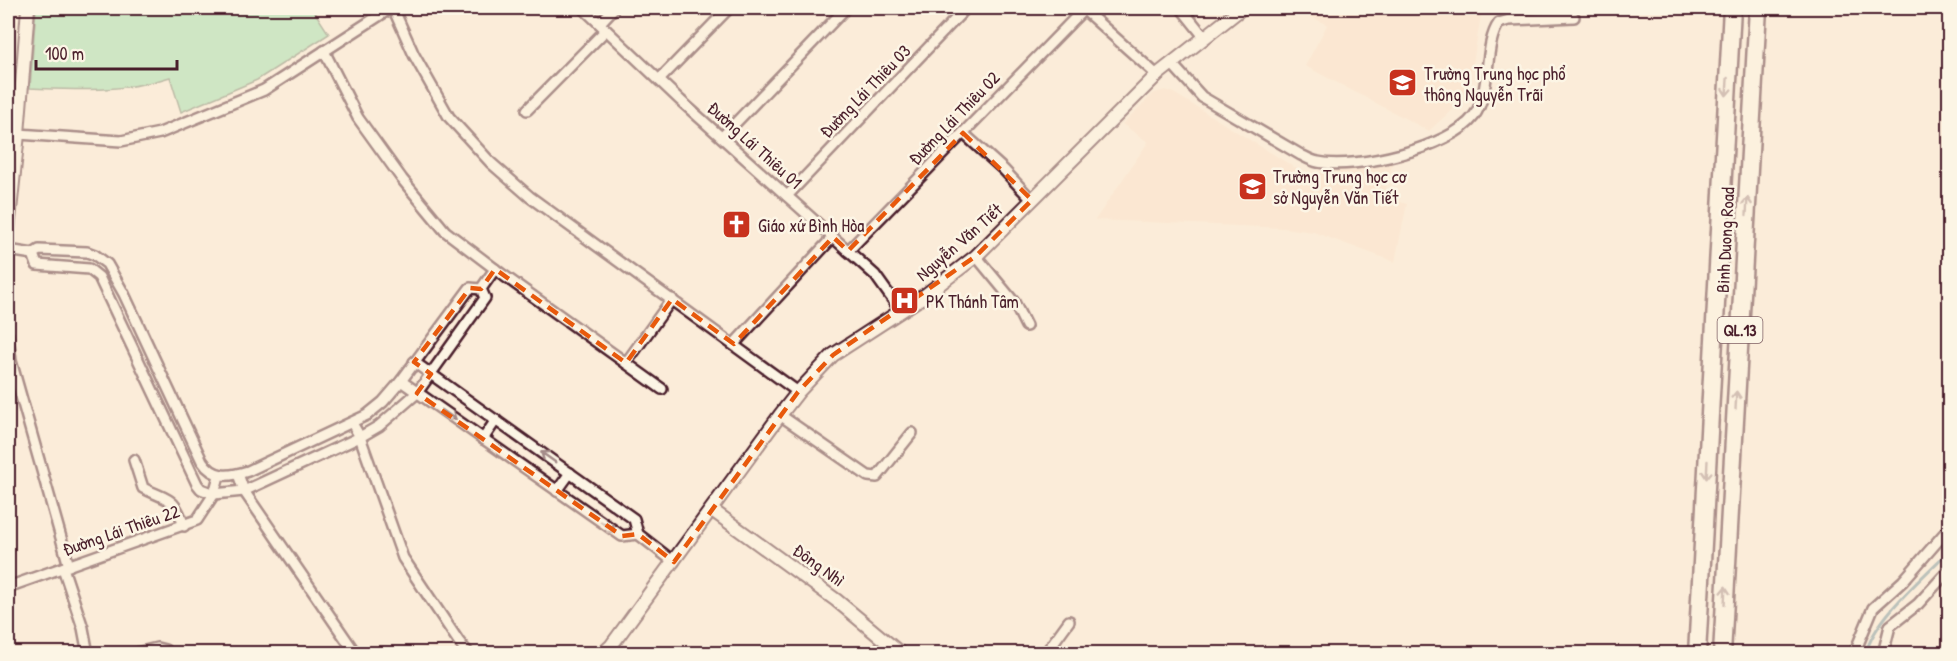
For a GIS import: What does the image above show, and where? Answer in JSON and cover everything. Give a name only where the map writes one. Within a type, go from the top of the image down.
[{"type":"highway","name":"Binh Duong Road","points":[[1697,654],[1732,8]]},
{"type":"highway","name":"Binh Duong Road","points":[[1722,654],[1758,8]]},
{"type":"highway","points":[[1729,53],[1755,54]]},
{"type":"street","points":[[8,230],[28,8]]},
{"type":"street","points":[[18,134],[121,141],[160,133],[264,90],[392,8],[414,55],[449,117],[492,163],[530,197],[798,392]]},
{"type":"street","name":"Đường Lái Thiêu 01","points":[[583,8],[722,138],[874,274],[900,310]]},
{"type":"street","points":[[527,110],[603,27],[614,8]]},
{"type":"street","points":[[659,80],[729,8]]},
{"type":"street","points":[[722,138],[846,8]]},
{"type":"street","name":"Đường Lái Thiêu 03","points":[[787,196],[966,8]]},
{"type":"street","points":[[1181,8],[1205,38]]},
{"type":"street","name":"Nguyễn Văn Tiết","points":[[602,654],[611,646],[674,562],[780,415],[833,355],[925,295],[976,256],[1157,75],[1242,8]]},
{"type":"street","points":[[1087,10],[1157,75]]},
{"type":"street","name":"Đường Lái Thiêu 02","points":[[848,251],[1087,10]]},
{"type":"street","points":[[1172,64],[1202,97],[1301,155],[1316,162],[1355,162],[1407,154],[1434,143],[1458,129],[1474,116],[1483,95],[1492,37],[1499,23],[1509,20],[1574,17]]},
{"type":"street","points":[[324,51],[358,118],[402,179],[445,231],[662,389]]},
{"type":"street","points":[[963,133],[1004,170],[1032,200]]},
{"type":"street","points":[[734,344],[833,237]]},
{"type":"street","points":[[8,250],[33,254],[39,250],[87,252],[107,264],[129,304],[202,461],[219,476],[238,474],[367,415],[383,402],[401,381],[470,288],[481,289]]},
{"type":"street","points":[[33,254],[38,265],[89,269],[99,277],[197,484],[201,489],[214,494],[244,491],[360,437],[389,419],[417,393],[485,298],[481,289]]},
{"type":"street","points":[[976,256],[1014,302],[1026,326]]},
{"type":"street","points":[[481,289],[495,269]]},
{"type":"street","points":[[626,363],[672,299]]},
{"type":"street","points":[[8,335],[11,361],[88,654]]},
{"type":"street","points":[[414,362],[634,519],[638,534],[674,562]]},
{"type":"street","points":[[401,381],[622,536],[638,534]]},
{"type":"street","points":[[780,415],[868,476],[877,477],[912,433]]},
{"type":"street","points":[[483,439],[496,420]]},
{"type":"street","points":[[352,423],[360,437],[403,558],[469,654]]},
{"type":"street","points":[[134,460],[143,488],[166,498],[178,508],[184,526]]},
{"type":"street","points":[[557,491],[570,473]]},
{"type":"street","points":[[238,474],[244,491],[356,654]]},
{"type":"street","name":"Đường Lái Thiêu 22","points":[[8,587],[197,520],[214,494],[219,476]]},
{"type":"street","name":"Đông Nhì","points":[[712,510],[836,600],[901,654]]},
{"type":"street","points":[[1854,654],[1873,608],[1904,581],[1950,527]]},
{"type":"street","points":[[1883,654],[1890,626],[1918,604],[1950,569]]},
{"type":"street","points":[[1045,654],[1069,621]]},
{"type":"street","points":[[132,654],[157,648],[165,650],[166,654]]},
{"type":"highlighted area","points":[[963,133],[1032,200],[976,256],[833,355],[798,392],[674,562],[638,534],[622,536],[417,393],[431,374],[414,362],[470,288],[481,289],[495,269],[626,363],[672,299],[734,344],[833,237],[848,251]]},
{"type":"shaded area","name":"Trường Trung học phổ thông Nguyễn Trãi","points":[[1295,8],[1474,8],[1481,15],[1473,64],[1463,100],[1429,131],[1305,66],[1327,25]]},
{"type":"shaded area","name":"Trường Trung học cơ sở Nguyễn Văn Tiết","points":[[1165,90],[1174,93],[1307,175],[1393,161],[1384,197],[1407,204],[1395,262],[1313,232],[1283,228],[1095,220],[1148,142],[1122,124],[1154,93]]},
{"type":"green space","points":[[36,8],[312,8],[329,34],[257,80],[181,112],[170,77],[117,88],[83,90],[30,88]]},
{"type":"waterway","points":[[1866,654],[1870,641],[1889,613],[1950,550]]},
{"type":"place","name":"Trường Trung học phổ thông Nguyễn Trãi","points":[[1403,83]]},
{"type":"place","name":"Trường Trung học cơ sở Nguyễn Văn Tiết","points":[[1252,186]]},
{"type":"place","name":"Giáo xứ Bình Hòa","points":[[737,225]]},
{"type":"place","name":"PK Thánh Tâm","points":[[905,301]]}]
